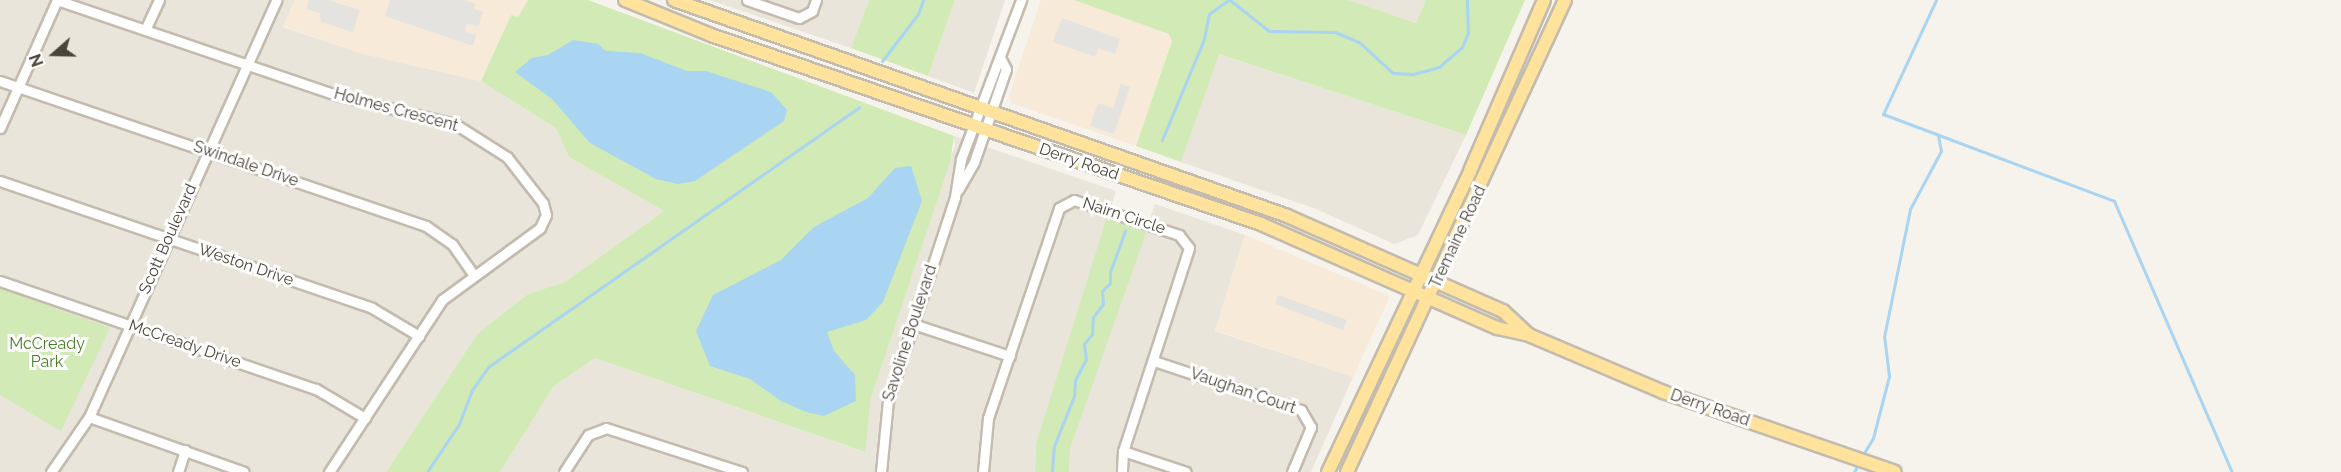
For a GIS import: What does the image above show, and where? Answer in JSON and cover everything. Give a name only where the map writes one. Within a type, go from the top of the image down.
[{"type":"main road","name":"Derry Road","points":[[625,0],[711,35],[1261,224],[1497,328],[1529,335],[1663,392],[1895,472]]},
{"type":"main road","name":"Derry Road","points":[[674,0],[1286,215],[1503,311],[1529,335]]},
{"type":"main road","name":"Tremaine Road","points":[[1328,472],[1415,290],[1544,0]]},
{"type":"main road","name":"Tremaine Road","points":[[1347,472],[1430,297],[1565,0]]},
{"type":"street","name":"Holmes Crescent","points":[[57,0],[347,99],[455,124],[478,136],[517,166],[543,203],[545,220],[540,228],[473,274],[442,300],[329,472]]},
{"type":"street","points":[[0,128],[57,0]]},
{"type":"street","points":[[145,30],[159,0]]},
{"type":"street","name":"Scott Boulevard","points":[[51,472],[89,417],[276,0]]},
{"type":"street","points":[[747,0],[799,18],[812,11],[816,0]]},
{"type":"street","name":"Savoline Boulevard","points":[[881,472],[885,415],[955,197],[961,159],[1006,69],[1002,59],[1021,0]]},
{"type":"street","name":"Swindale Drive","points":[[0,81],[433,229],[452,244],[473,274]]},
{"type":"street","name":"Weston Drive","points":[[0,181],[372,308],[419,336]]},
{"type":"street","name":"Nairn Circle","points":[[983,472],[986,427],[1059,208],[1074,200],[1179,235],[1188,242],[1189,254],[1123,451],[1122,472]]},
{"type":"street","name":"McCready Drive","points":[[0,281],[316,389],[364,418]]},
{"type":"street","points":[[913,324],[1010,356]]},
{"type":"street","name":"Vaughan Court","points":[[1154,361],[1301,410],[1311,427],[1292,472]]},
{"type":"street","points":[[89,417],[244,472]]},
{"type":"street","points":[[564,472],[588,435],[606,428],[742,472]]},
{"type":"street","points":[[178,472],[185,450]]},
{"type":"street","points":[[1123,451],[1186,472]]},
{"type":"shaded area","points":[[0,0],[295,0],[283,27],[364,54],[481,81],[556,128],[569,157],[664,211],[565,282],[528,294],[478,333],[386,472],[0,472]]},
{"type":"shaded area","points":[[295,0],[528,0],[518,17],[511,15],[481,81],[364,54],[283,26]]},
{"type":"shaded area","points":[[309,0],[328,0],[360,10],[353,32],[321,22],[320,13],[306,9]]},
{"type":"shaded area","points":[[390,0],[464,0],[475,4],[474,9],[483,12],[478,27],[467,23],[465,31],[476,35],[473,46],[385,16]]},
{"type":"shaded area","points":[[710,0],[869,0],[851,48]]},
{"type":"shaded area","points":[[955,0],[1005,0],[974,93],[928,76]]},
{"type":"shaded area","points":[[1041,0],[1074,0],[1169,34],[1172,40],[1136,146],[1011,103],[1009,96]]},
{"type":"shaded area","points":[[1349,0],[1426,0],[1416,23]]},
{"type":"shaded area","points":[[1062,18],[1120,39],[1115,54],[1098,48],[1095,57],[1053,42]]},
{"type":"shaded area","points":[[1218,54],[1466,135],[1418,235],[1394,244],[1316,209],[1181,162]]},
{"type":"shaded area","points":[[1121,84],[1130,87],[1114,134],[1090,126],[1098,103],[1113,108]]},
{"type":"shaded area","points":[[954,136],[1116,191],[1036,443],[1035,472],[500,472],[554,386],[595,358],[864,452],[871,398],[955,145]]},
{"type":"shaded area","points":[[1155,204],[1245,235],[1215,331],[1353,377],[1311,472],[1069,472],[1070,449]]},
{"type":"shaded area","points":[[1245,235],[1390,296],[1353,377],[1215,330]]},
{"type":"shaded area","points":[[1278,295],[1347,320],[1343,330],[1275,304]]},
{"type":"green space","points":[[528,0],[588,0],[954,136],[950,162],[871,398],[865,452],[595,358],[554,386],[500,472],[386,472],[478,333],[528,294],[565,282],[664,211],[569,157],[556,128],[481,81],[511,15],[518,17]]},
{"type":"green space","points":[[869,0],[955,0],[928,76],[851,48]]},
{"type":"green space","points":[[1074,0],[1349,0],[1416,23],[1426,0],[1525,0],[1466,135],[1219,54],[1181,162],[1136,146],[1172,41],[1169,34]]},
{"type":"green space","points":[[1107,217],[1147,230],[1070,449],[1069,472],[1035,472],[1036,443]]},
{"type":"green space","name":"McCready Park","points":[[0,288],[110,328],[61,431],[0,395]]},
{"type":"water","points":[[573,40],[598,44],[606,51],[640,53],[687,71],[706,71],[771,92],[787,110],[784,121],[695,181],[678,184],[656,179],[590,143],[552,99],[515,72],[532,58],[548,55]]},
{"type":"water","points":[[911,166],[922,201],[883,302],[866,320],[827,332],[834,351],[855,375],[856,401],[824,416],[806,412],[781,401],[750,379],[710,366],[696,331],[713,295],[781,260],[814,227],[868,198],[895,168]]},
{"type":"waterway","points":[[882,61],[918,14],[923,0]]},
{"type":"waterway","points":[[1162,140],[1204,39],[1209,14],[1228,0]]},
{"type":"waterway","points":[[1230,0],[1269,31],[1335,32],[1359,42],[1393,73],[1413,74],[1439,67],[1462,47],[1468,33],[1467,0]]},
{"type":"waterway","points":[[1936,0],[1883,114],[2114,201],[2232,472]]},
{"type":"waterway","points":[[427,472],[459,424],[472,390],[488,367],[859,107]]},
{"type":"waterway","points":[[1864,453],[1873,438],[1889,376],[1884,337],[1910,209],[1941,151],[1938,136]]},
{"type":"waterway","points":[[1052,472],[1054,446],[1074,396],[1075,380],[1086,359],[1084,344],[1092,334],[1093,317],[1103,304],[1102,291],[1110,283],[1110,272],[1125,231]]},
{"type":"waterway","points":[[1854,472],[1856,468]]}]
